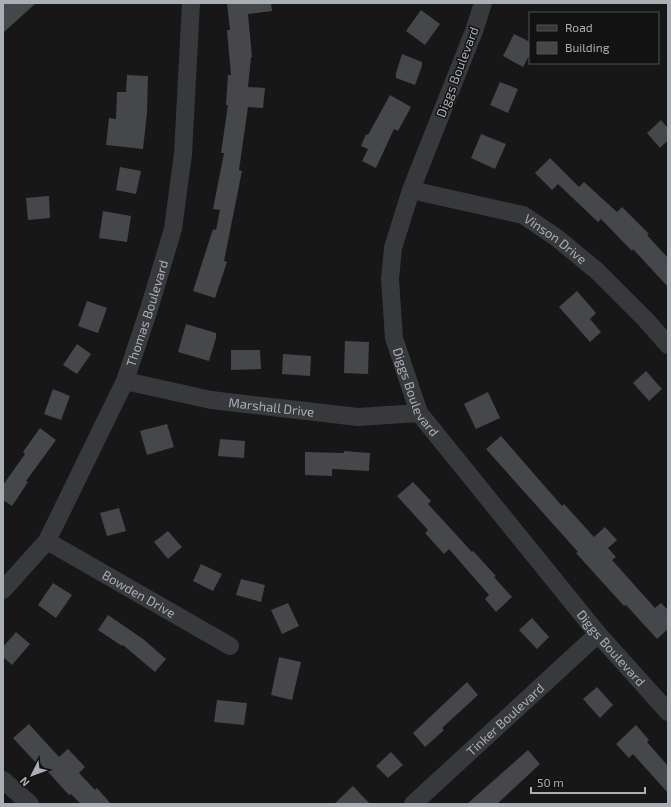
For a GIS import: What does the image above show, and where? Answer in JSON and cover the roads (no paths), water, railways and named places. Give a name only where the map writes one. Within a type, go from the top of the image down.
[{"type":"street","name":"Thomas Boulevard","points":[[3,590],[47,541],[125,381],[149,310],[173,229],[183,154],[191,3]]},
{"type":"street","name":"Diggs Boulevard","points":[[483,3],[474,31],[411,190],[393,248],[390,279],[394,338],[419,413],[598,634],[668,712]]},
{"type":"street","name":"Vinson Drive","points":[[411,190],[523,215],[557,238],[597,271],[646,320],[668,345]]},
{"type":"street","name":"Marshall Drive","points":[[125,381],[211,400],[358,417],[419,413]]},
{"type":"street","name":"Bowden Drive","points":[[47,541],[230,646]]},
{"type":"street","name":"Tinker Boulevard","points":[[412,804],[598,634]]},
{"type":"street","points":[[3,780],[30,804]]}]
